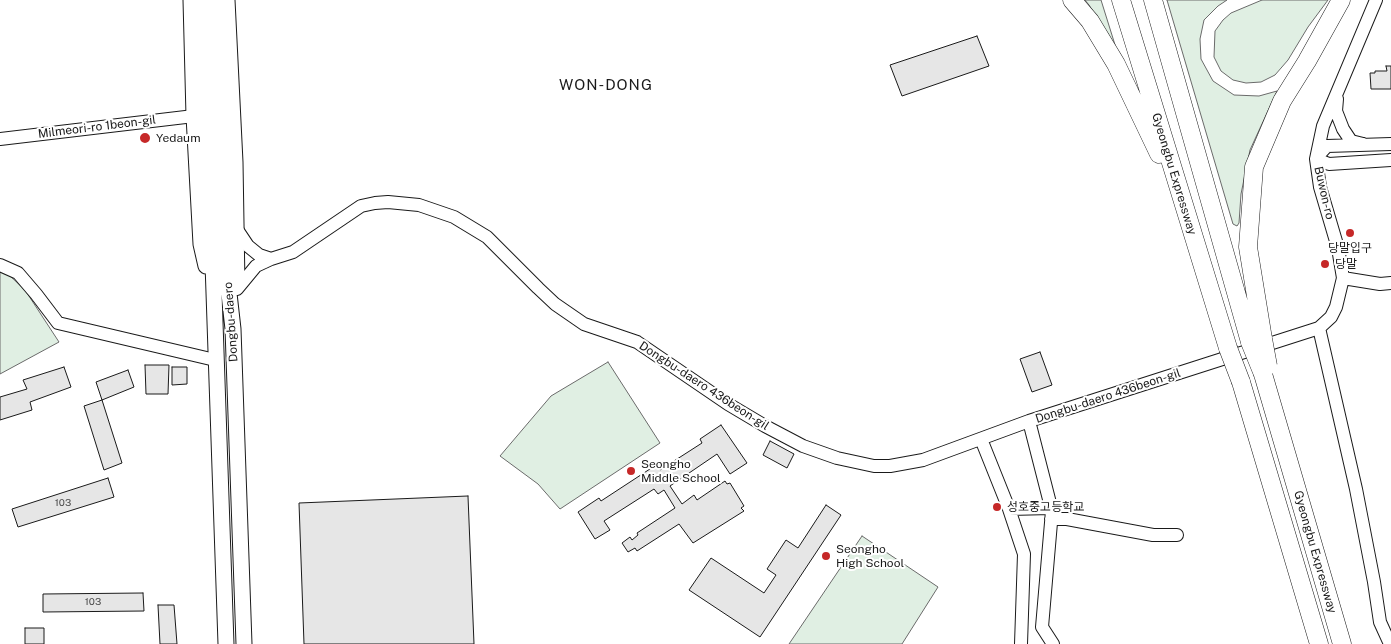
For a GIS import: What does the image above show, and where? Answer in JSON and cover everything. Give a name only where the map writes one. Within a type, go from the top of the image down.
[{"type":"highway","points":[[1072,0],[1090,21],[1116,64],[1184,205]]},
{"type":"highway","name":"Gyeongbu Expressway","points":[[1121,0],[1228,348],[1241,382],[1319,644]]},
{"type":"highway","points":[[1153,0],[1257,340]]},
{"type":"highway","points":[[1257,340],[1248,247],[1254,167],[1282,102],[1341,0]]},
{"type":"highway","name":"Gyeongbu Expressway","points":[[1257,340],[1281,434],[1342,644]]},
{"type":"main road","name":"Dongbu-daero","points":[[191,0],[194,116],[201,244],[213,302]]},
{"type":"main road","name":"Dongbu-daero","points":[[204,0],[225,258],[233,329],[244,644]]},
{"type":"main road","name":"Dongbu-daero","points":[[214,0],[212,88],[213,302],[226,644]]},
{"type":"main road","points":[[227,0],[236,228],[237,289],[233,329]]},
{"type":"street","name":"Buwon-ro","points":[[1319,328],[1331,317],[1336,307],[1343,278],[1338,248],[1320,187],[1316,159],[1323,126],[1376,0]]},
{"type":"street","points":[[1337,92],[1336,112],[1343,129],[1352,141],[1365,145]]},
{"type":"street","name":"Milmeori-ro 1beon-gil","points":[[0,138],[194,116]]},
{"type":"street","points":[[1391,144],[1327,146],[1316,159],[1329,164],[1391,160]]},
{"type":"street","name":"Dongbu-daero 436beon-gil","points":[[237,289],[256,266],[293,252],[361,206],[388,202],[419,205],[454,217],[487,237],[555,304],[584,324],[637,342],[728,404],[803,446],[837,458],[874,466],[890,466],[923,460],[1029,421],[1319,328]]},
{"type":"street","points":[[236,228],[248,246],[259,255],[271,259]]},
{"type":"street","points":[[0,265],[18,273],[58,323],[216,360]]},
{"type":"street","points":[[1343,278],[1380,284],[1391,283]]},
{"type":"street","points":[[1319,328],[1356,489],[1380,622],[1390,644]]},
{"type":"street","points":[[1029,421],[1051,514],[1042,627],[1053,644]]},
{"type":"street","points":[[981,439],[1009,509],[1024,554],[1021,644]]},
{"type":"street","points":[[1009,509],[1051,514],[1066,519],[1153,535],[1178,535]]},
{"type":"street","points":[[1021,627],[1032,625],[1042,627]]},
{"type":"green space","points":[[1085,0],[1101,0],[1116,48],[1089,5]]},
{"type":"green space","points":[[1167,0],[1227,0],[1204,20],[1200,39],[1201,59],[1213,81],[1234,95],[1259,96],[1277,91],[1250,150],[1237,226],[1233,224]]},
{"type":"green space","points":[[1262,0],[1328,0],[1308,27],[1288,60],[1275,75],[1261,82],[1246,83],[1233,80],[1221,71],[1214,57],[1215,31],[1231,13]]},
{"type":"green space","points":[[0,272],[8,274],[25,290],[59,342],[0,374]]},
{"type":"green space","points":[[608,362],[660,443],[560,509],[538,484],[500,456],[551,396]]},
{"type":"green space","points":[[862,536],[938,587],[902,644],[789,644]]},
{"type":"building","points":[[977,36],[989,66],[902,96],[890,65]]},
{"type":"building","points":[[1386,66],[1391,66],[1391,89],[1371,89],[1370,73],[1387,71]]},
{"type":"building","points":[[1040,352],[1052,385],[1032,392],[1020,359]]},
{"type":"building","points":[[145,365],[169,365],[168,394],[146,394]]},
{"type":"building","points":[[64,367],[71,387],[30,402],[32,410],[0,420],[0,397],[27,389],[23,380]]},
{"type":"building","points":[[172,367],[187,367],[187,384],[172,385]]},
{"type":"building","points":[[128,370],[134,387],[102,400],[96,382]]},
{"type":"building","points":[[102,400],[122,463],[104,470],[84,406]]},
{"type":"building","points":[[721,425],[747,463],[730,474],[717,454],[670,486],[682,504],[694,495],[697,500],[725,481],[727,484],[730,483],[744,506],[741,508],[744,511],[693,543],[679,524],[637,551],[635,548],[628,552],[622,543],[630,537],[632,540],[638,535],[637,533],[675,508],[664,490],[658,494],[654,489],[604,521],[610,530],[595,539],[578,512],[599,498],[601,501],[656,465],[660,470],[702,443],[700,439]]},
{"type":"building","points":[[770,441],[794,454],[787,468],[763,455]]},
{"type":"building","points":[[108,478],[114,497],[18,527],[12,509]]},
{"type":"building","points":[[468,496],[474,644],[304,644],[299,503]]},
{"type":"building","points":[[826,505],[841,515],[760,637],[689,590],[711,558],[764,593],[776,575],[767,569],[786,540],[798,548]]},
{"type":"building","points":[[143,593],[144,611],[43,612],[43,594]]},
{"type":"building","points":[[158,605],[174,605],[177,644],[160,644]]},
{"type":"building","points":[[25,628],[44,628],[44,644],[25,644]]},
{"type":"place","name":"Yedaum","points":[[145,138]]},
{"type":"place","name":"당말입구","points":[[1350,233]]},
{"type":"place","name":"당말","points":[[1325,264]]},
{"type":"place","name":"Seongho Middle School","points":[[631,471]]},
{"type":"place","name":"성호중고등학교","points":[[997,507]]},
{"type":"place","name":"Seongho High School","points":[[826,556]]},
{"type":"district","name":"WON-DONG","points":[[606,85]]}]
